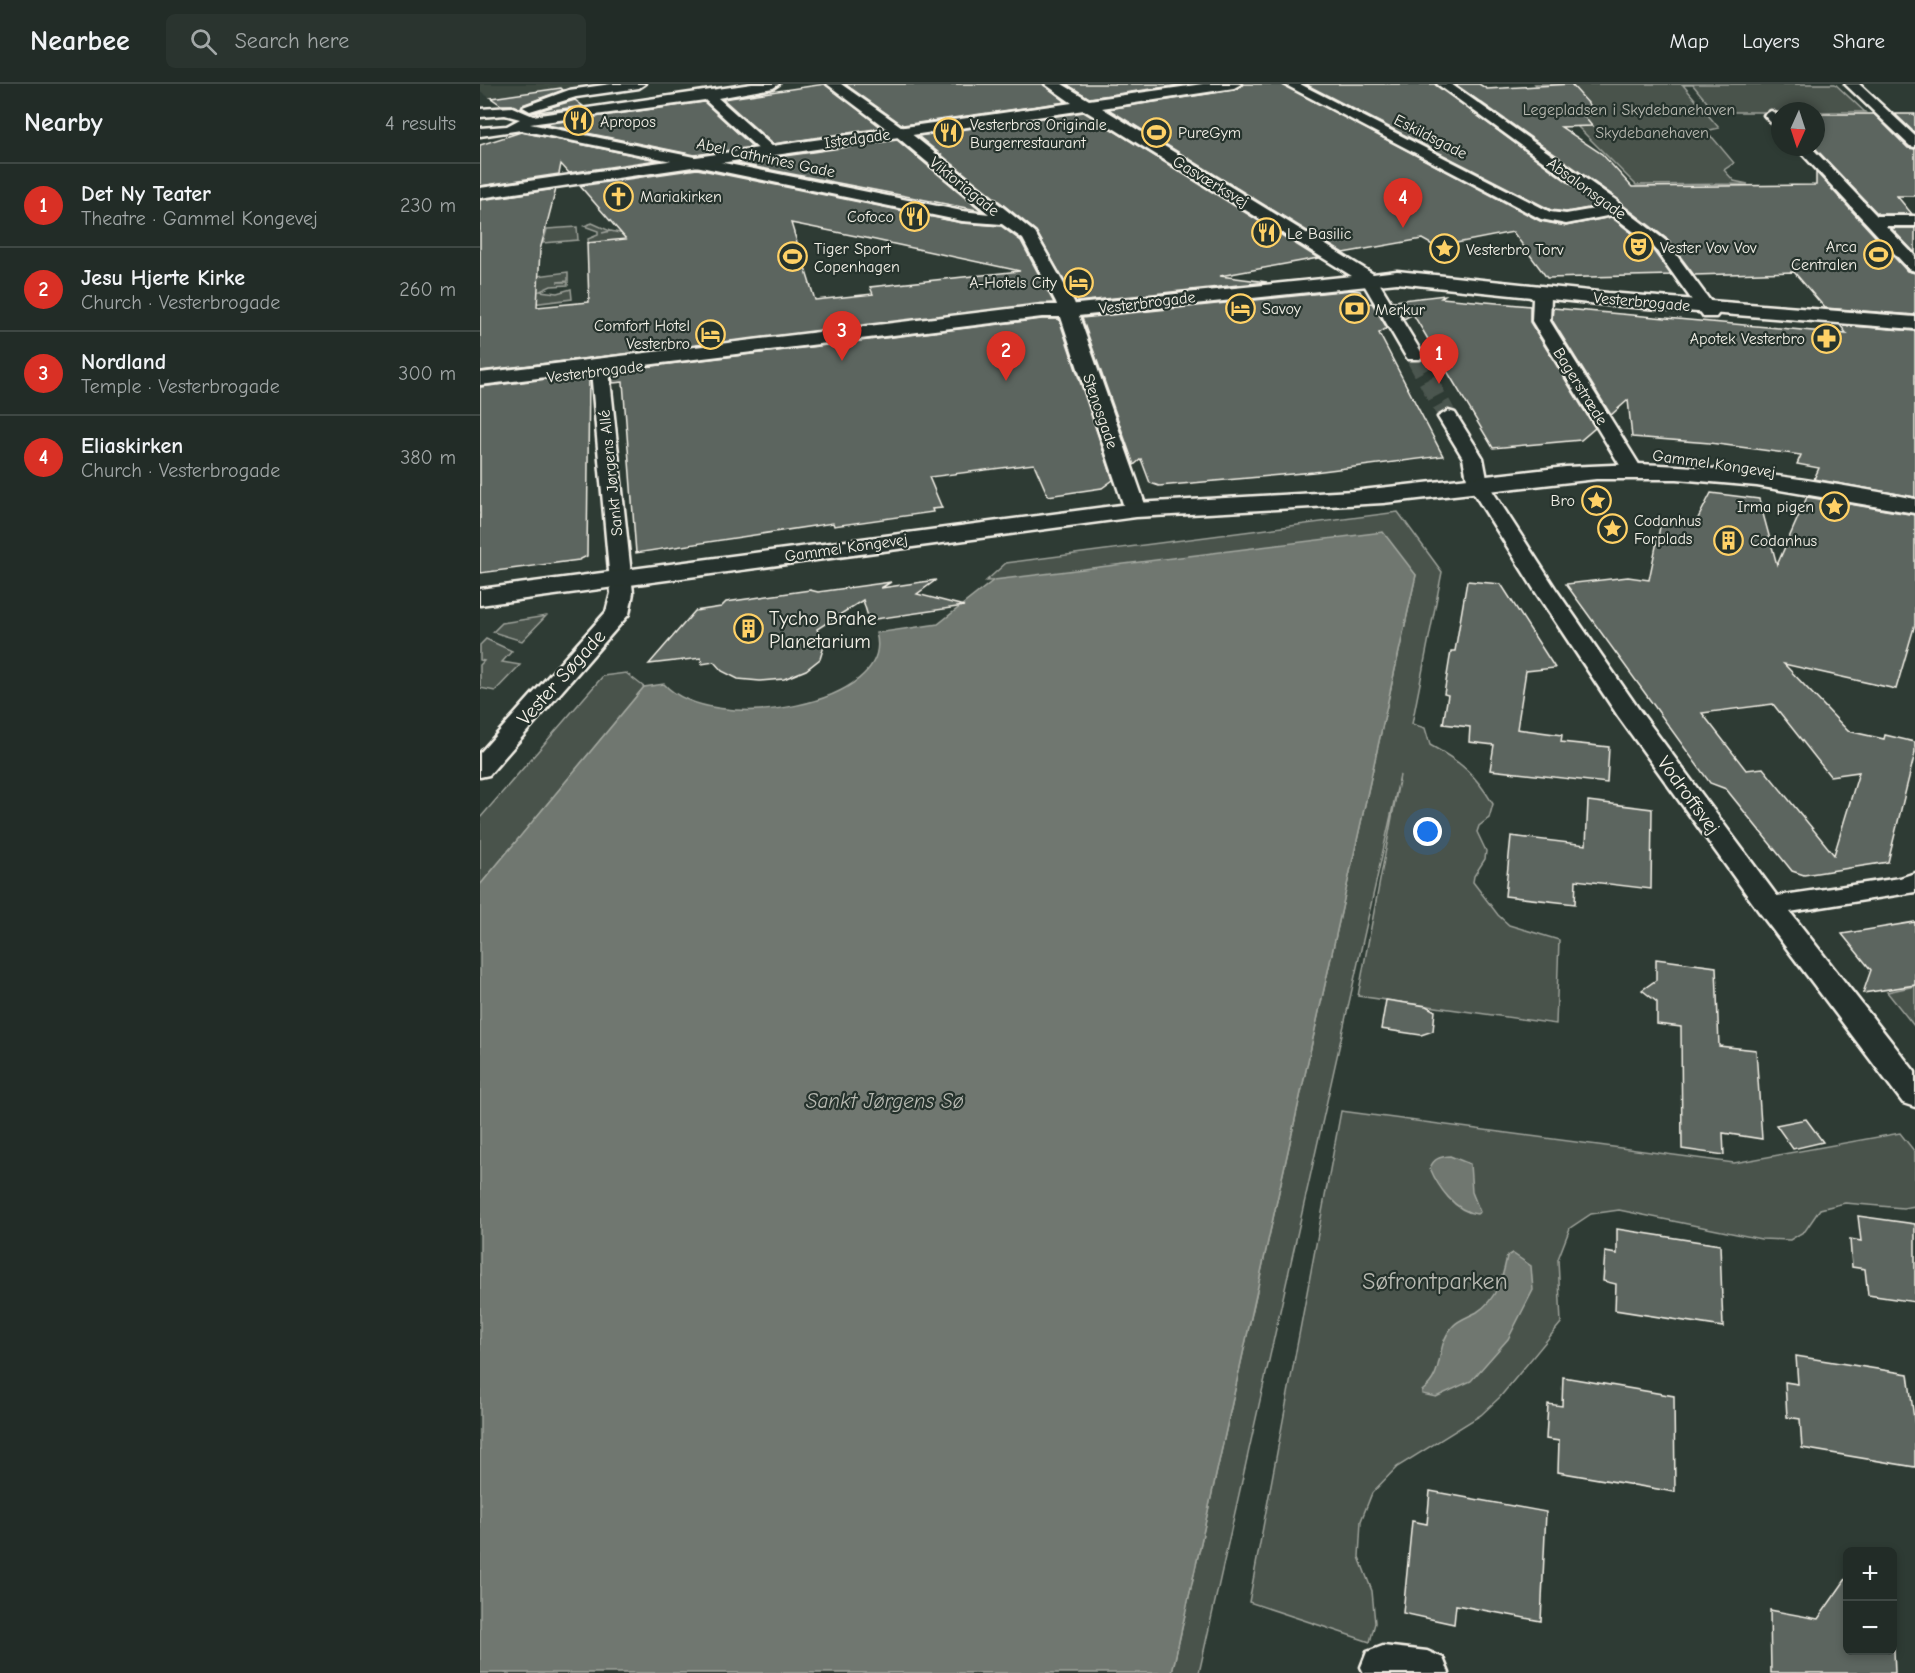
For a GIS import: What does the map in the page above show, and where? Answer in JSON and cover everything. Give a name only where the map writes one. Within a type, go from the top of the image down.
[{"type":"street","points":[[480,132],[521,119],[567,95],[639,84]]},
{"type":"street","points":[[483,110],[521,119],[708,96],[773,84]]},
{"type":"street","name":"Viktoriagade","points":[[833,84],[900,132],[1006,220],[1029,236],[1068,311]]},
{"type":"street","name":"Gasværksvej","points":[[1052,84],[1357,270],[1370,281]]},
{"type":"street","name":"Istedgade","points":[[480,193],[1234,84]]},
{"type":"street","name":"Eskildsgade","points":[[1290,84],[1540,213],[1557,219],[1615,210]]},
{"type":"street","name":"Absalonsgade","points":[[1443,84],[1612,204],[1615,210],[1660,244],[1709,309]]},
{"type":"street","points":[[1851,84],[1915,143]]},
{"type":"street","points":[[708,96],[769,151]]},
{"type":"street","name":"Abel Cathrines Gade","points":[[521,119],[697,161],[962,216],[1006,220]]},
{"type":"street","points":[[1812,156],[1915,266]]},
{"type":"street","points":[[1875,221],[1915,221]]},
{"type":"street","points":[[1370,281],[1414,355]]},
{"type":"street","name":"Vesterbrogade","points":[[480,379],[1042,311],[1068,311],[1237,292],[1370,281],[1709,309],[1915,330]]},
{"type":"street","name":"Bagerstræde","points":[[1535,294],[1541,321],[1628,462]]},
{"type":"street","name":"Vesterbrogade","points":[[1709,309],[1915,323]]},
{"type":"street","name":"Vesterbrogade","points":[[480,385],[1047,318],[1068,311]]},
{"type":"street","name":"Stenosgade","points":[[1068,311],[1136,510]]},
{"type":"street","name":"Sankt Jørgens Allé","points":[[600,370],[621,577]]},
{"type":"street","points":[[1448,417],[1477,475]]},
{"type":"street","name":"Gammel Kongevej","points":[[480,597],[1136,510],[1212,503],[1353,498],[1477,475],[1581,473],[1628,462],[1701,457],[1915,496]]},
{"type":"street","name":"Gammel Kongevej","points":[[1628,462],[1754,477],[1915,506]]},
{"type":"street","name":"Vodroffsvej","points":[[1477,475],[1546,591],[1631,716],[1770,906],[1915,1095]]},
{"type":"street","name":"Vester Søgade","points":[[480,769],[617,614],[622,593],[621,577]]},
{"type":"street","points":[[1770,906],[1905,886],[1915,882]]},
{"type":"street","points":[[1383,1667],[1427,1673]]},
{"type":"shaded area","points":[[480,84],[615,84],[494,101],[480,91]]},
{"type":"green space","name":"Skydebanehaven","points":[[1535,84],[1835,84],[1865,112],[1825,112],[1825,102],[1771,102],[1771,112],[1715,112],[1693,85],[1683,85],[1719,128],[1701,132],[1713,138],[1734,163],[1724,170],[1734,181],[1748,184],[1636,185]]},
{"type":"green space","points":[[592,223],[610,231],[602,233],[611,231],[657,242],[589,248],[588,239],[598,235],[598,231],[584,226]]},
{"type":"green space","points":[[577,227],[578,240],[543,243],[547,229]]},
{"type":"green space","points":[[568,272],[568,281],[557,282],[568,282],[568,285],[551,286],[540,291],[557,293],[571,289],[572,299],[515,306],[522,278]]},
{"type":"green space","points":[[1398,512],[1442,572],[1412,724],[1425,728],[1430,745],[1466,770],[1493,804],[1489,818],[1479,826],[1477,832],[1486,851],[1485,859],[1474,876],[1473,882],[1498,915],[1509,925],[1559,940],[1556,1024],[1358,996],[1400,775],[1199,1673],[1172,1673],[1416,575],[1412,572],[986,581],[1006,563]]},
{"type":"green space","points":[[546,616],[522,641],[493,632],[502,623]]},
{"type":"green space","points":[[486,639],[512,651],[502,662],[520,665],[495,691],[480,688],[480,665],[484,661],[480,660],[480,645]]},
{"type":"green space","points":[[626,673],[644,687],[480,885],[480,818],[603,676]]},
{"type":"green space","points":[[1915,986],[1915,1027],[1887,992]]},
{"type":"green space","name":"Søfrontparken","points":[[1341,1111],[1734,1163],[1900,1133],[1915,1152],[1915,1206],[1903,1208],[1845,1203],[1820,1209],[1805,1231],[1790,1240],[1761,1239],[1619,1210],[1591,1214],[1570,1228],[1558,1259],[1561,1323],[1500,1397],[1481,1415],[1397,1467],[1372,1493],[1361,1521],[1359,1557],[1372,1591],[1375,1623],[1370,1642],[1249,1602]]},
{"type":"water","name":"Sankt Jørgens Sø","points":[[1383,532],[1416,575],[1172,1673],[480,1673],[480,885],[644,687],[664,684],[688,700],[721,709],[758,710],[796,705],[831,695],[859,679],[875,658],[876,633],[938,624],[994,580]]},
{"type":"water","points":[[1450,1156],[1470,1164],[1472,1192],[1480,1212],[1477,1214],[1455,1204],[1433,1175],[1430,1168],[1433,1162]]},
{"type":"water","points":[[1512,1253],[1531,1266],[1533,1290],[1508,1339],[1471,1381],[1436,1397],[1422,1394],[1434,1376],[1447,1334],[1455,1324],[1477,1312],[1490,1301],[1501,1280],[1507,1256]]},
{"type":"building","points":[[825,84],[882,128],[773,144],[723,99]]},
{"type":"building","points":[[845,84],[1043,84],[1066,102],[903,125]]},
{"type":"building","points":[[1066,84],[1187,84],[1089,98]]},
{"type":"building","points":[[1243,84],[1282,84],[1540,221],[1566,226],[1611,217],[1652,249],[1671,275],[1547,278],[1513,232],[1436,247],[1422,239],[1343,253],[1108,109],[1234,90]]},
{"type":"building","points":[[1305,84],[1435,84],[1600,206],[1566,212],[1551,210]]},
{"type":"building","points":[[1455,84],[1479,84],[1487,89],[1571,84],[1598,114],[1583,115],[1592,126],[1561,127],[1602,154],[1632,187],[1816,185],[1816,172],[1907,271],[1915,273],[1915,315],[1825,308],[1794,272],[1694,275],[1667,239],[1618,199]]},
{"type":"building","points":[[561,88],[563,90],[522,105],[522,109],[512,105],[501,105],[491,98]]},
{"type":"building","points":[[575,100],[583,106],[531,113]]},
{"type":"building","points":[[704,102],[753,147],[695,155],[543,124]]},
{"type":"building","points":[[1084,112],[1318,258],[1220,276],[1267,282],[1076,302],[1036,231],[918,136]]},
{"type":"building","points":[[1825,114],[1874,114],[1908,148],[1915,149],[1915,196],[1897,196],[1912,214],[1878,214],[1823,156],[1825,156]]},
{"type":"building","points":[[1895,114],[1915,114],[1915,133]]},
{"type":"building","points":[[521,132],[657,160],[569,173],[561,164],[559,174],[480,186],[480,145]]},
{"type":"building","points":[[897,140],[982,211],[735,163]]},
{"type":"building","points":[[697,169],[962,223],[1001,226],[1021,241],[1054,303],[480,371],[480,200],[556,189],[540,250],[537,307],[589,302],[587,243],[626,239],[580,186]],"holes":[[[791,223],[1020,271],[870,287],[873,294],[815,300]]]},
{"type":"building","points":[[1891,228],[1915,228],[1915,253]]},
{"type":"building","points":[[1351,290],[1360,291],[1366,304],[1372,303],[1387,328],[1379,333],[1443,456],[1314,472],[1159,486],[1150,483],[1141,459],[1134,465],[1082,318]]},
{"type":"building","points":[[1445,295],[1441,298],[1530,306],[1530,322],[1595,428],[1581,440],[1493,448],[1413,314],[1404,319],[1393,301]]},
{"type":"building","points":[[1553,308],[1847,334],[1840,325],[1915,331],[1915,497],[1814,479],[1819,468],[1797,464],[1801,455],[1710,443],[1632,437],[1628,400],[1611,415],[1552,320]]},
{"type":"building","points":[[1042,319],[1059,319],[1113,480],[1102,488],[1048,496],[1034,464],[929,477],[942,508],[932,509],[933,512],[834,526],[833,523],[636,553],[623,382],[613,383],[611,371]]},
{"type":"building","points":[[589,374],[587,556],[579,560],[480,573],[480,387]]},
{"type":"building","points":[[1711,493],[1759,499],[1777,565],[1807,497],[1915,515],[1915,624],[1896,689],[1784,664],[1848,731],[1884,739],[1885,735],[1915,742],[1915,753],[1888,862],[1804,875],[1792,871],[1726,789],[1710,783],[1566,584],[1628,577],[1649,580],[1661,522],[1694,526]],"holes":[[[1773,704],[1830,776],[1859,772],[1834,855],[1763,768],[1746,770],[1702,713]]]},
{"type":"building","name":"Tycho Brahe Planetarium","points":[[936,580],[917,594],[964,606],[869,620],[863,600],[817,629],[824,646],[820,659],[806,670],[784,679],[760,681],[738,679],[722,671],[714,662],[702,664],[701,658],[649,664],[695,611],[721,607],[726,602],[810,590],[818,592],[891,582],[881,588]]},
{"type":"building","points":[[1467,581],[1501,584],[1555,668],[1526,671],[1517,729],[1562,735],[1561,742],[1609,747],[1607,783],[1490,770],[1494,745],[1469,742],[1470,727],[1443,724],[1448,695],[1444,694],[1451,651],[1455,651]]},
{"type":"building","points":[[1588,801],[1652,809],[1651,889],[1576,880],[1575,904],[1505,896],[1511,836],[1586,845]]},
{"type":"building","points":[[1915,922],[1915,985],[1863,993],[1871,970],[1842,934]]},
{"type":"building","points":[[1656,959],[1716,967],[1719,1046],[1756,1050],[1762,1139],[1723,1133],[1724,1155],[1682,1149],[1681,1027],[1657,1024],[1657,1002],[1642,990],[1656,980]]},
{"type":"building","points":[[1386,1000],[1426,1006],[1435,1011],[1433,1031],[1421,1035],[1381,1029]]},
{"type":"building","points":[[1806,1119],[1823,1142],[1793,1149],[1776,1125]]},
{"type":"building","points":[[1858,1216],[1915,1224],[1915,1302],[1868,1295],[1865,1269],[1852,1267],[1850,1239],[1861,1241]]},
{"type":"building","points":[[1617,1229],[1720,1245],[1723,1327],[1615,1310],[1616,1284],[1603,1281],[1605,1252],[1617,1254]]},
{"type":"building","points":[[1796,1356],[1908,1374],[1915,1426],[1915,1467],[1802,1448],[1800,1419],[1787,1417],[1785,1382],[1798,1384]]},
{"type":"building","points":[[1563,1377],[1674,1396],[1675,1492],[1558,1472],[1559,1441],[1546,1439],[1548,1404],[1562,1406]]},
{"type":"building","points":[[1430,1491],[1546,1512],[1541,1621],[1456,1605],[1454,1624],[1403,1613],[1412,1521],[1427,1524]]},
{"type":"building","points":[[1843,1583],[1843,1655],[1894,1655],[1895,1673],[1771,1673],[1770,1610],[1818,1619]]},
{"type":"tunnel","points":[[1414,355],[1448,417]]},
{"type":"place","name":"Apropos","points":[[579,121]]},
{"type":"place","name":"PureGym","points":[[1157,132]]},
{"type":"place","name":"Vesterbros Originale Burgerrestaurant","points":[[949,133]]},
{"type":"place","name":"Mariakirken","points":[[619,196]]},
{"type":"place","name":"Cofoco","points":[[915,216]]},
{"type":"place","name":"Eliaskirken","points":[[1403,228]]},
{"type":"place","name":"Le Basilic","points":[[1266,233]]},
{"type":"place","name":"Vester Vov Vov","points":[[1639,247]]},
{"type":"place","name":"Vesterbro Torv","points":[[1445,249]]},
{"type":"place","name":"Arca Centralen","points":[[1878,255]]},
{"type":"place","name":"Tiger Sport Copenhagen","points":[[793,257]]},
{"type":"place","name":"A-Hotels City","points":[[1078,282]]},
{"type":"place","name":"Savoy","points":[[1241,308]]},
{"type":"place","name":"Merkur","points":[[1354,309]]},
{"type":"place","name":"Comfort Hotel Vesterbro","points":[[711,334]]},
{"type":"place","name":"Apotek Vesterbro","points":[[1826,338]]},
{"type":"place","name":"Nordland","points":[[842,361]]},
{"type":"place","name":"Jesu Hjerte Kirke","points":[[1006,381]]},
{"type":"place","name":"Det Ny Teater","points":[[1439,384]]},
{"type":"place","name":"Bro","points":[[1596,500]]},
{"type":"place","name":"Irma pigen","points":[[1835,506]]},
{"type":"place","name":"Codanhus Forplads","points":[[1613,529]]},
{"type":"place","name":"Codanhus","points":[[1729,540]]},
{"type":"place","name":"Tycho Brahe Planetarium","points":[[748,629]]},
{"type":"park label","name":"Legepladsen i Skydebanehaven","points":[[1629,109]]}]
